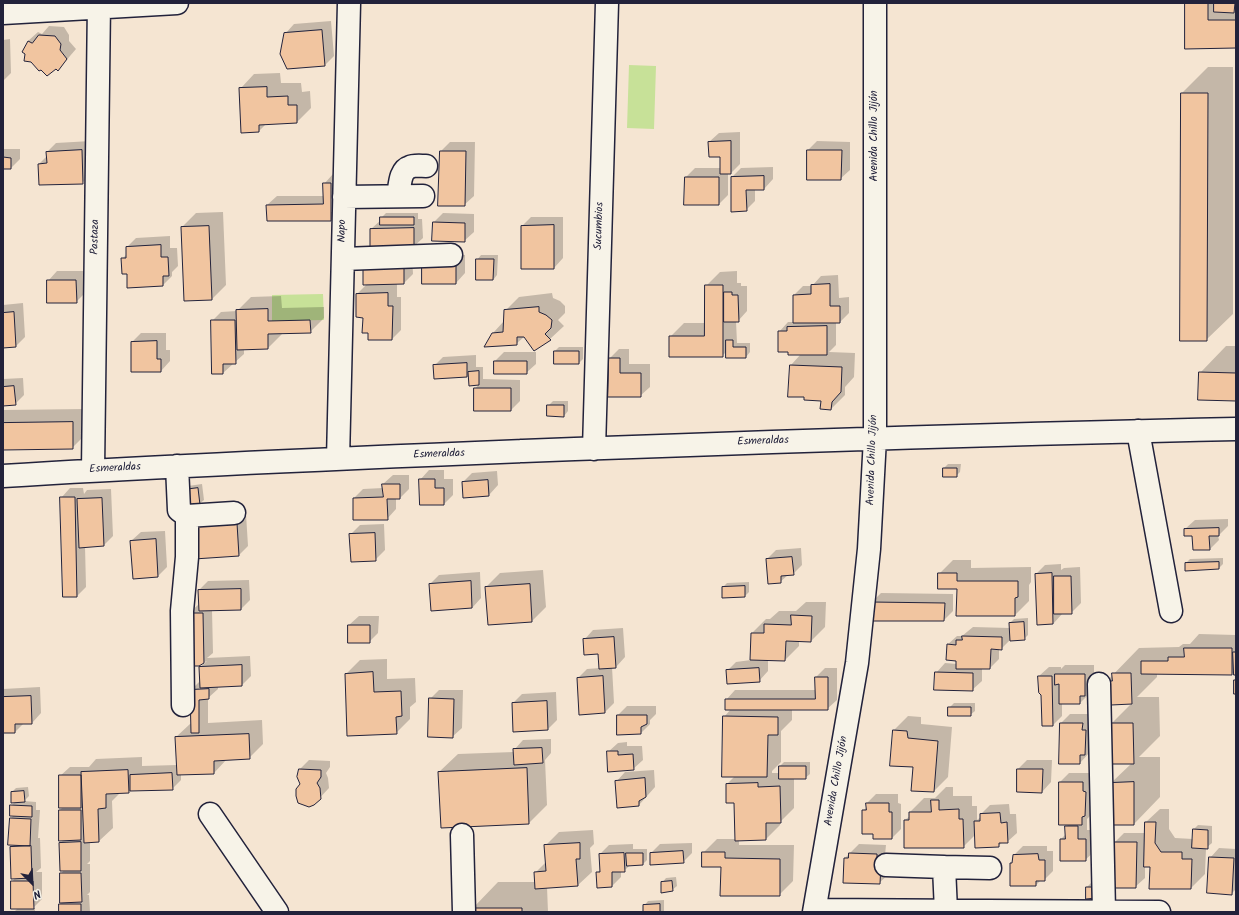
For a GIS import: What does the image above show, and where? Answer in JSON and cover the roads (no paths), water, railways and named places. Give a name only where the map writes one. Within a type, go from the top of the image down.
[{"type":"street","points":[[3,13],[99,6],[177,3]]},
{"type":"street","name":"Napo","points":[[338,459],[349,3]]},
{"type":"street","name":"Sucumbios","points":[[594,449],[607,3]]},
{"type":"street","name":"Avenida Chillo Jijón","points":[[814,911],[857,663],[869,549],[875,438],[875,3]]},
{"type":"street","name":"Pastaza","points":[[92,470],[99,6]]},
{"type":"street","points":[[398,196],[402,173],[405,169],[409,167],[426,166]]},
{"type":"street","points":[[344,197],[423,196]]},
{"type":"street","points":[[342,259],[451,255]]},
{"type":"street","name":"Esmeraldas","points":[[3,476],[177,466],[875,438],[1236,429]]},
{"type":"street","points":[[1138,431],[1171,611]]},
{"type":"street","points":[[177,466],[179,510],[187,516],[234,513]]},
{"type":"street","points":[[182,705],[182,611],[187,557],[187,516]]},
{"type":"street","points":[[1099,684],[1104,911]]},
{"type":"street","points":[[210,814],[277,912]]},
{"type":"street","points":[[462,836],[464,912]]},
{"type":"street","points":[[886,865],[990,868]]},
{"type":"street","points":[[944,867],[946,911]]},
{"type":"street","points":[[814,911],[1160,912]]}]
